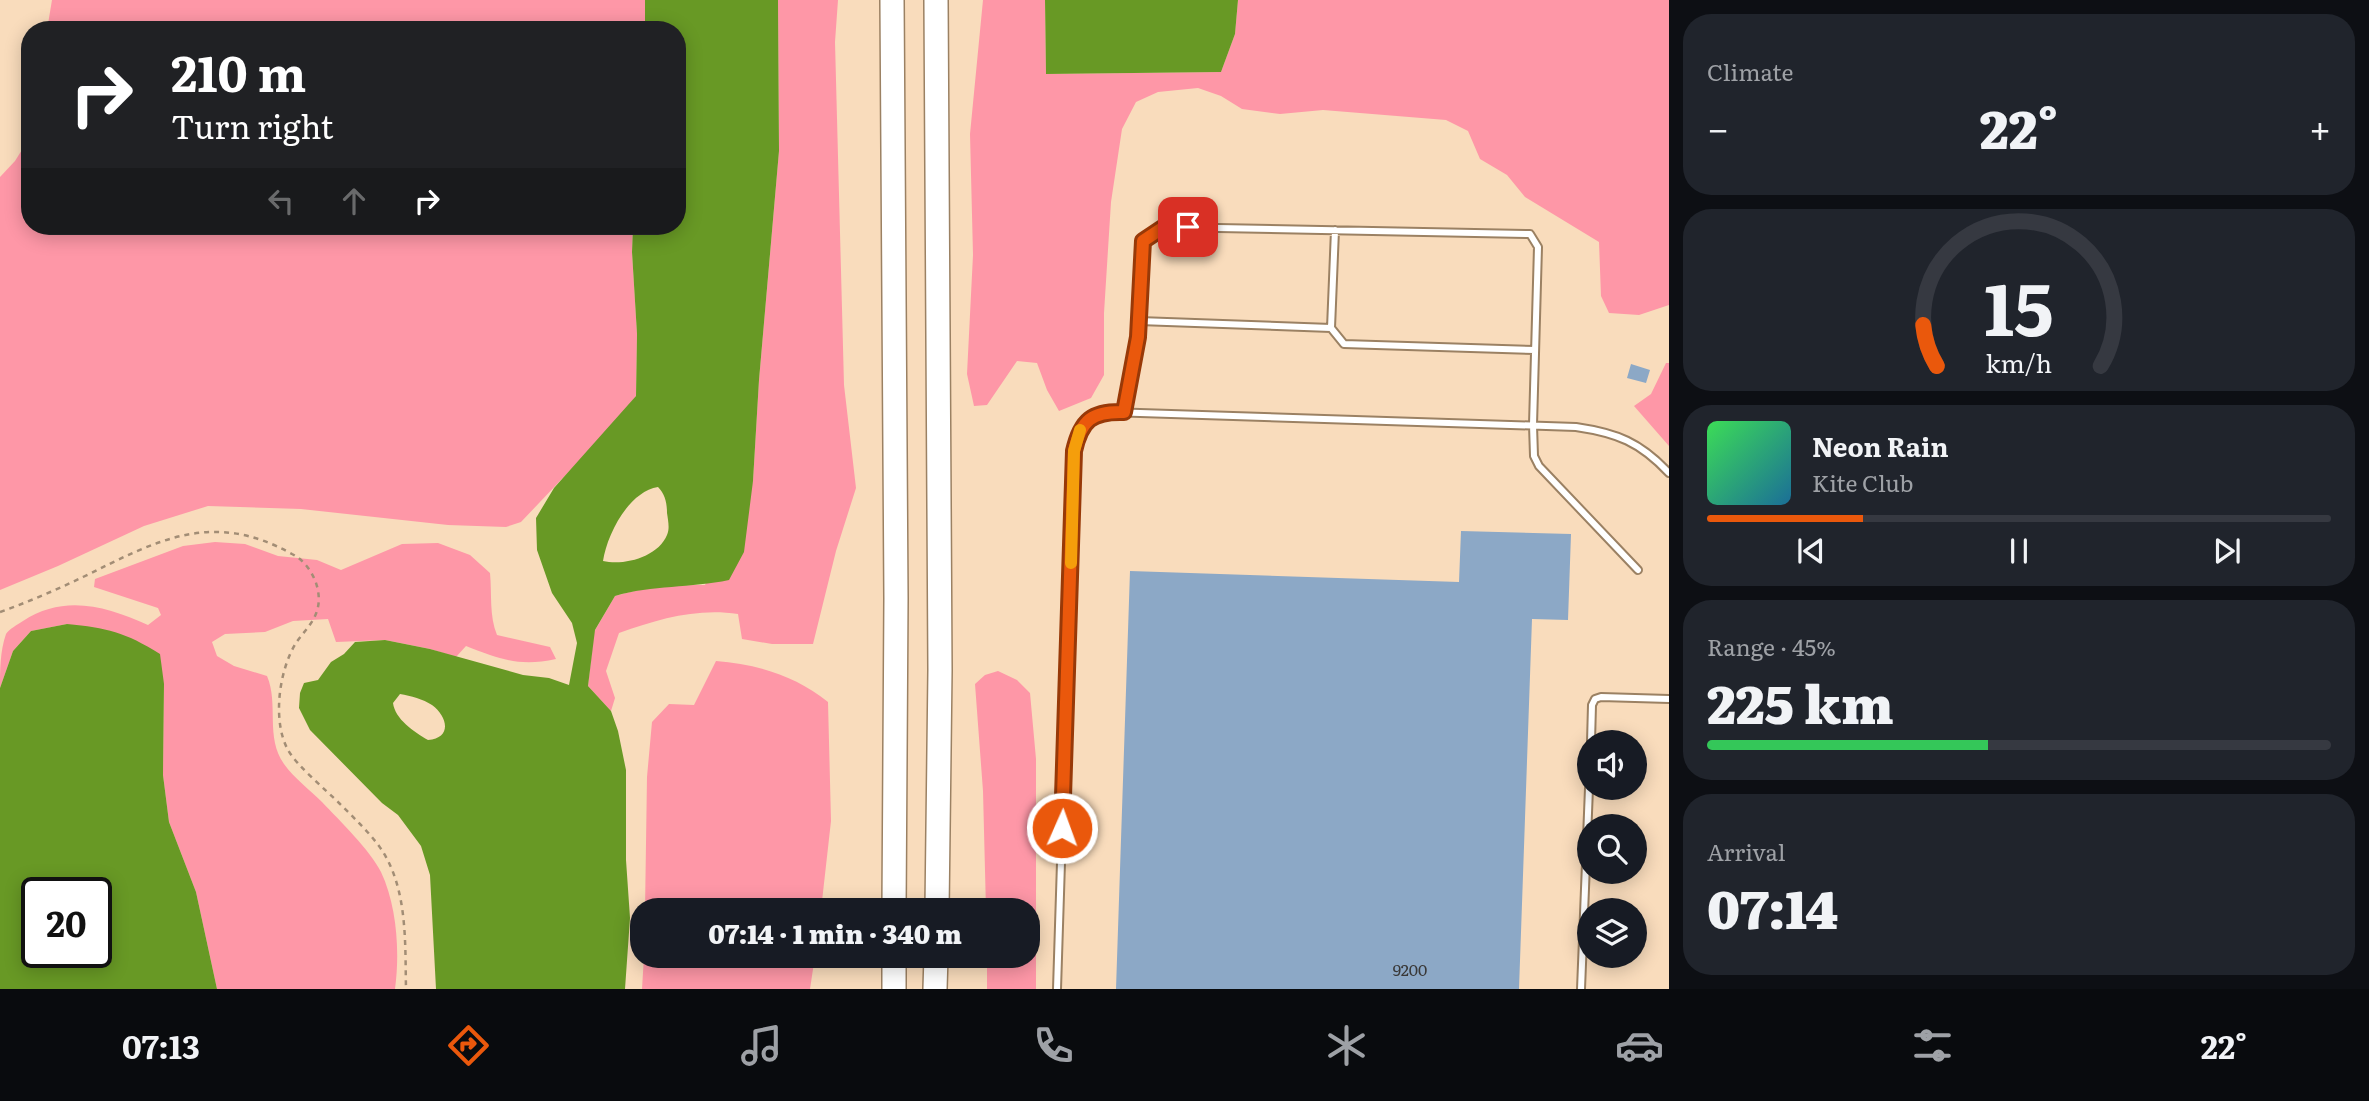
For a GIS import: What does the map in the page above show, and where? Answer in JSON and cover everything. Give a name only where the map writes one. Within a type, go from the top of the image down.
[{"type":"highway","points":[[892,0],[896,598],[894,898]]},
{"type":"highway","points":[[936,0],[940,670],[937,898]]},
{"type":"highway","points":[[894,968],[894,989]]},
{"type":"highway","points":[[935,989],[936,968]]},
{"type":"lane","points":[[1124,412],[1139,321],[1143,241],[1164,227],[1530,234],[1538,247],[1532,425],[1533,447],[1539,466],[1638,570]]},
{"type":"lane","points":[[1335,230],[1331,328],[1343,344],[1535,350]]},
{"type":"lane","points":[[1139,321],[1331,328]]},
{"type":"lane","points":[[1057,989],[1074,451],[1081,429],[1089,419],[1099,414],[1124,412],[1576,427],[1611,433],[1639,445],[1669,473]]},
{"type":"lane","points":[[1591,730],[1592,705],[1595,699],[1669,699]]},
{"type":"lane","points":[[1581,989],[1589,800]]},
{"type":"path","points":[[0,612],[78,580],[153,543],[182,535],[217,531],[252,538],[300,558],[313,577],[319,594],[318,609],[285,666],[280,732],[289,752],[366,830],[380,848],[395,877],[402,909],[406,989]]},
{"type":"shaded area","points":[[52,0],[645,0],[645,21],[48,21]]},
{"type":"shaded area","points":[[645,0],[778,0],[779,151],[753,481],[744,552],[729,580],[615,596],[595,630],[588,686],[611,711],[626,770],[626,860],[630,918],[625,989],[436,989],[430,875],[421,846],[398,815],[382,803],[310,730],[299,708],[300,693],[304,683],[318,680],[331,662],[344,654],[355,642],[385,640],[569,685],[577,643],[572,623],[552,593],[537,550],[536,518],[554,488],[636,396],[637,334],[633,235],[686,235],[686,21],[645,21]],"holes":[[[658,487],[665,499],[668,533],[663,543],[640,558],[621,562],[603,561],[614,527],[628,506],[637,497]],[[400,694],[425,701],[442,715],[445,726],[441,735],[428,740],[406,724],[397,714],[393,703]]]},
{"type":"shaded area","points":[[778,0],[838,0],[835,42],[844,385],[856,488],[836,551],[813,644],[772,644],[742,639],[738,614],[692,614],[634,628],[619,633],[606,671],[615,698],[611,711],[588,686],[594,632],[615,596],[659,587],[705,585],[753,481],[779,151]]},
{"type":"shaded area","points":[[983,0],[1045,0],[1046,74],[1221,72],[1235,34],[1238,0],[1669,0],[1669,305],[1639,315],[1609,313],[1601,296],[1599,242],[1525,197],[1507,175],[1480,159],[1468,131],[1446,120],[1323,110],[1280,114],[1242,109],[1221,96],[1198,88],[1158,92],[1136,102],[1122,129],[1111,202],[1104,313],[1104,375],[1091,398],[1059,411],[1047,390],[1037,363],[1017,361],[987,405],[974,406],[967,374],[973,255],[970,134]]},
{"type":"shaded area","points":[[1045,0],[1238,0],[1235,34],[1221,72],[1046,74]]},
{"type":"shaded area","points":[[21,151],[21,235],[633,235],[637,334],[636,396],[615,423],[521,522],[506,527],[448,525],[301,509],[208,506],[144,526],[0,590],[0,177]]},
{"type":"shaded area","points":[[1666,363],[1669,363],[1669,446],[1634,406],[1651,394]]},
{"type":"shaded area","points":[[215,542],[245,544],[278,556],[317,560],[341,570],[402,544],[438,543],[470,555],[490,573],[492,613],[497,635],[550,647],[556,659],[520,662],[466,646],[456,657],[385,640],[336,642],[328,619],[293,621],[265,632],[225,634],[212,642],[217,656],[234,666],[267,676],[278,754],[292,774],[370,854],[381,872],[391,899],[396,929],[395,989],[217,989],[196,892],[169,822],[163,775],[164,685],[67,624],[31,631],[13,651],[0,688],[3,647],[6,634],[13,627],[38,613],[69,605],[101,608],[148,625],[161,615],[158,608],[94,587],[95,579],[183,546]]},
{"type":"shaded area","points":[[67,624],[115,632],[160,654],[164,684],[163,775],[169,822],[196,892],[217,989],[0,989],[0,688],[13,651],[31,631]]},
{"type":"shaded area","points":[[716,661],[761,668],[789,678],[828,702],[831,821],[822,898],[645,898],[647,777],[652,722],[669,704],[694,705]]},
{"type":"shaded area","points":[[998,671],[1017,680],[1030,693],[1036,759],[1036,898],[986,898],[983,791],[975,684],[985,675]]},
{"type":"shaded area","points":[[643,968],[813,968],[810,989],[642,989]]},
{"type":"shaded area","points":[[987,968],[1036,968],[1036,989],[987,989]]},
{"type":"building","points":[[1631,364],[1650,370],[1646,383],[1627,378]]},
{"type":"building","points":[[1461,531],[1571,534],[1568,620],[1532,619],[1519,989],[1116,989],[1130,571],[1459,582]]},
{"type":"slow traffic","points":[[1071,563],[1074,451],[1080,430]]},
{"type":"route","points":[[1062,828],[1074,451],[1081,429],[1089,419],[1099,414],[1124,412],[1138,337],[1143,241],[1164,227],[1188,227]]}]
